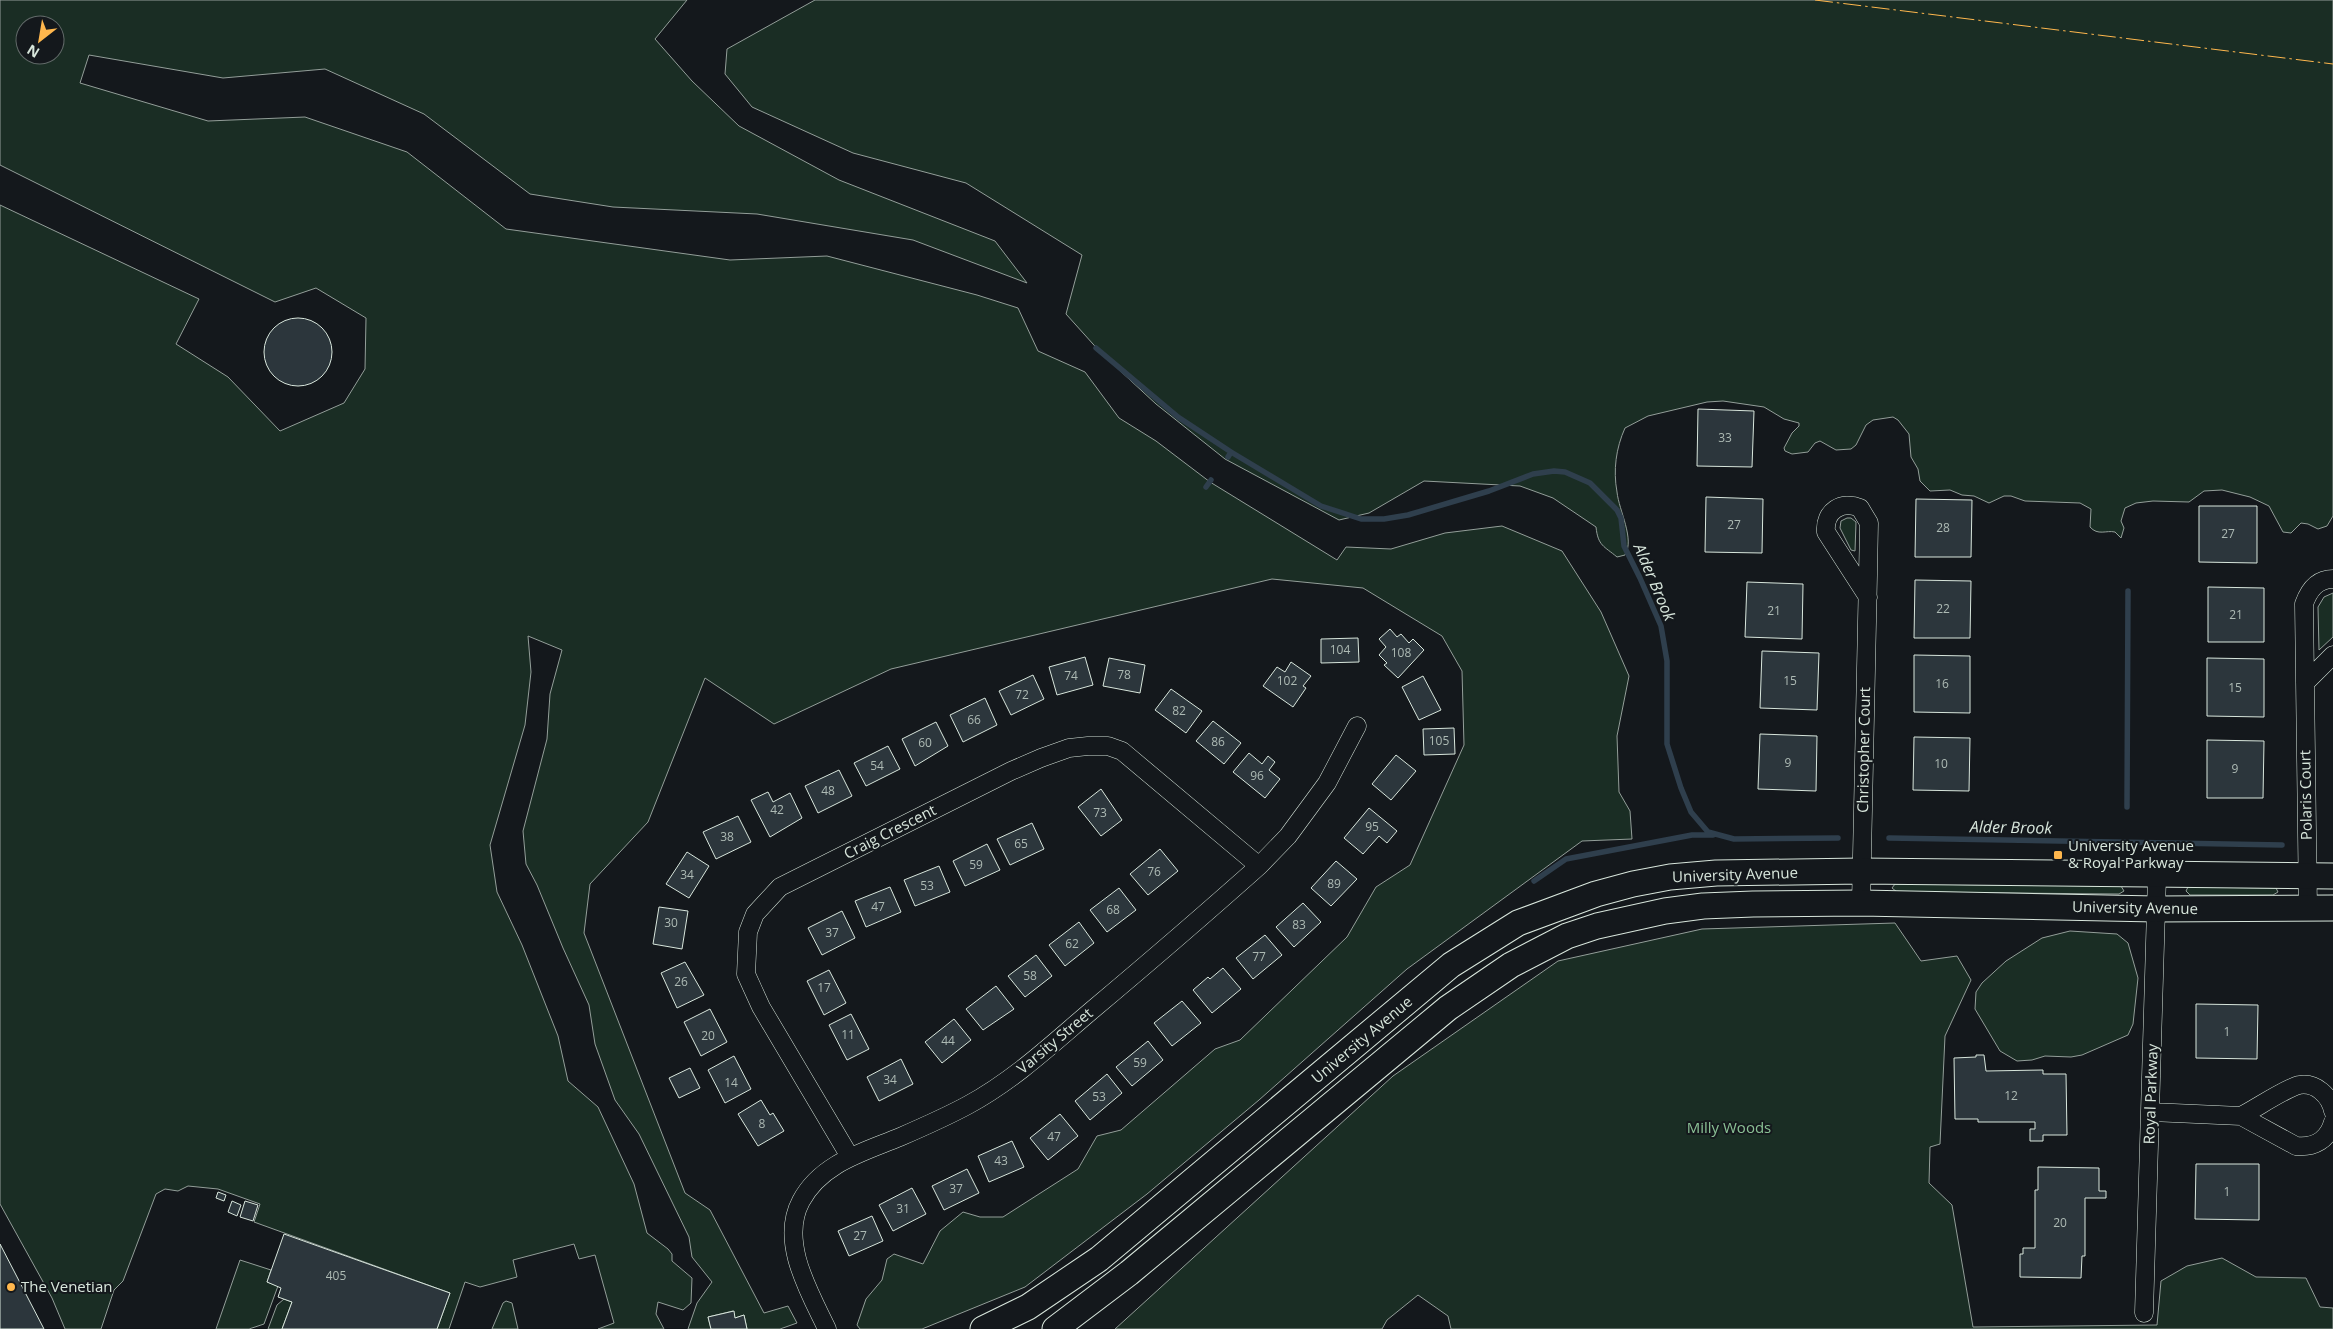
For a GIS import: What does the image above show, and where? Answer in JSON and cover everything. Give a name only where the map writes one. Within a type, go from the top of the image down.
[{"type":"main road","name":"University Avenue","points":[[983,1329],[1028,1308],[1099,1259],[1451,966],[1518,923],[1596,894],[1670,877],[1716,873],[1862,871],[2157,876],[2333,876]]},
{"type":"main road","name":"University Avenue","points":[[1055,1329],[1129,1273],[1448,1008],[1511,964],[1567,936],[1630,917],[1703,906],[1753,904],[1861,903],[2156,909],[2333,908]]},
{"type":"street","name":"Christopher Court","points":[[1861,903],[1868,597],[1869,522],[1860,508],[1845,504],[1835,508],[1830,513],[1826,532],[1868,597]]},
{"type":"street","name":"Polaris Court","points":[[2308,908],[2304,604],[2314,586],[2328,579],[2333,579]]},
{"type":"street","points":[[2305,683],[2333,654]]},
{"type":"street","name":"Varsity Street","points":[[827,1329],[802,1276],[795,1245],[794,1221],[800,1201],[812,1185],[828,1170],[850,1157],[901,1137],[966,1106],[1017,1074],[1259,866],[1288,836],[1327,784],[1357,726]]},
{"type":"street","name":"Craig Crescent","points":[[850,1157],[761,1007],[746,974],[748,932],[755,914],[780,887],[1011,771],[1068,748],[1088,746],[1108,746],[1122,751],[1259,866]]},
{"type":"street","name":"Royal Parkway","points":[[2144,1313],[2157,876]]},
{"type":"street","points":[[2241,1116],[2298,1085],[2318,1089],[2328,1098],[2333,1111]]},
{"type":"street","points":[[2151,1112],[2241,1116],[2296,1146],[2304,1147],[2322,1140],[2333,1122]]},
{"type":"green space","points":[[0,0],[687,0],[655,39],[692,81],[739,126],[839,180],[995,241],[1027,283],[913,240],[757,214],[613,207],[530,194],[424,114],[325,69],[223,78],[89,55],[80,83],[208,121],[305,117],[407,152],[506,229],[730,260],[827,256],[977,295],[1018,308],[1038,351],[1085,372],[1119,418],[1156,441],[1210,482],[1337,560],[1346,547],[1391,549],[1445,533],[1502,526],[1562,551],[1601,612],[1629,676],[1617,736],[1619,792],[1630,811],[1632,839],[1582,841],[1407,969],[1259,1100],[1147,1194],[1025,1287],[922,1329],[860,1329],[857,1325],[866,1299],[882,1280],[887,1259],[894,1254],[923,1264],[940,1231],[963,1212],[980,1217],[1003,1217],[1078,1169],[1097,1136],[1121,1130],[1215,1049],[1240,1040],[1347,937],[1376,887],[1410,865],[1464,745],[1462,671],[1442,636],[1363,588],[1272,579],[891,669],[774,724],[705,678],[648,822],[590,884],[584,933],[685,1193],[710,1210],[764,1313],[788,1306],[797,1323],[780,1329],[747,1329],[744,1315],[735,1318],[733,1311],[708,1317],[711,1329],[688,1329],[697,1303],[712,1282],[692,1257],[689,1237],[639,1134],[615,1100],[595,1044],[589,1005],[526,864],[523,831],[547,739],[550,694],[562,650],[528,636],[531,672],[525,725],[490,845],[497,892],[522,945],[558,1036],[568,1081],[598,1107],[634,1184],[647,1233],[668,1249],[672,1254],[672,1261],[692,1278],[691,1303],[683,1310],[658,1302],[656,1314],[664,1329],[598,1329],[614,1323],[595,1255],[579,1259],[574,1244],[513,1260],[517,1277],[480,1287],[465,1282],[449,1329],[437,1329],[450,1293],[254,1222],[260,1204],[218,1189],[188,1186],[178,1191],[165,1189],[156,1194],[123,1281],[114,1290],[101,1329],[65,1329],[52,1298],[0,1204],[0,205],[199,299],[176,344],[228,377],[280,431],[344,403],[365,369],[366,318],[316,288],[275,302],[0,165]]},
{"type":"green space","points":[[815,0],[2333,0],[2333,516],[2327,526],[2318,529],[2301,523],[2291,533],[2283,532],[2269,506],[2250,497],[2222,490],[2204,491],[2189,502],[2153,501],[2136,503],[2125,508],[2121,521],[2124,528],[2121,538],[2115,532],[2093,530],[2090,527],[2091,509],[2080,503],[2025,501],[2011,496],[2004,496],[1989,503],[1974,496],[1962,495],[1950,490],[1930,491],[1920,481],[1918,469],[1911,457],[1909,434],[1898,420],[1893,417],[1873,420],[1866,425],[1856,445],[1851,449],[1836,450],[1820,441],[1815,443],[1808,452],[1792,454],[1785,451],[1784,448],[1792,433],[1799,426],[1799,423],[1784,419],[1764,407],[1723,401],[1707,402],[1648,416],[1625,428],[1617,451],[1615,476],[1618,500],[1627,533],[1628,548],[1625,555],[1617,557],[1602,545],[1598,538],[1596,527],[1553,498],[1520,486],[1424,481],[1369,513],[1339,520],[1225,459],[1156,404],[1102,354],[1066,314],[1082,255],[966,183],[853,153],[752,107],[725,74],[727,49]]},
{"type":"green space","points":[[1851,518],[1856,522],[1855,551],[1851,550],[1840,528],[1841,521]]},
{"type":"green space","points":[[2333,593],[2333,637],[2319,650],[2318,607],[2324,597]]},
{"type":"green space","points":[[1895,884],[2121,886],[2124,891],[2119,894],[1897,892],[1892,888]]},
{"type":"green space","points":[[2188,887],[2276,888],[2278,892],[2273,895],[2190,895],[2186,891]]},
{"type":"green space","name":"Milly Woods","points":[[1895,923],[1921,961],[1957,956],[1971,980],[1945,1036],[1940,1144],[1930,1147],[1929,1183],[1952,1205],[1973,1327],[2157,1325],[2161,1281],[2187,1266],[2222,1258],[2256,1277],[2306,1278],[2320,1307],[2333,1308],[2333,1329],[1451,1329],[1448,1316],[1418,1295],[1387,1320],[1382,1329],[1115,1329],[1393,1076],[1558,961],[1702,929]]},
{"type":"green space","points":[[2070,931],[2117,934],[2128,943],[2138,978],[2133,1024],[2128,1035],[2082,1055],[2071,1057],[2045,1056],[2032,1060],[2017,1061],[2000,1051],[1975,1009],[1976,992],[1982,983],[2006,961],[2042,938]]},
{"type":"green space","points":[[240,1260],[271,1270],[267,1282],[278,1286],[264,1324],[249,1329],[216,1329]]},
{"type":"green space","points":[[284,1299],[292,1302],[282,1329],[268,1329],[277,1305]]},
{"type":"green space","points":[[506,1301],[512,1303],[518,1329],[492,1329],[503,1303]]},
{"type":"building","points":[[298,318],[311,321],[322,328],[329,339],[332,352],[329,365],[322,376],[311,383],[298,386],[285,383],[274,376],[267,365],[264,352],[267,339],[274,328],[285,321]]},
{"type":"building","points":[[1698,409],[1754,411],[1752,467],[1697,466]]},
{"type":"building","points":[[1706,497],[1763,499],[1762,553],[1705,552]]},
{"type":"building","points":[[1916,499],[1972,500],[1971,557],[1915,557]]},
{"type":"building","points":[[2199,506],[2257,506],[2257,563],[2199,562]]},
{"type":"building","points":[[1915,580],[1971,581],[1970,638],[1914,638]]},
{"type":"building","points":[[1747,582],[1803,584],[1802,639],[1745,637]]},
{"type":"building","points":[[2208,587],[2264,588],[2264,642],[2208,642]]},
{"type":"building","points":[[1390,629],[1397,637],[1401,634],[1409,643],[1413,639],[1424,650],[1398,678],[1384,665],[1387,663],[1379,655],[1386,647],[1379,639]]},
{"type":"building","points":[[1358,638],[1359,662],[1321,663],[1321,639]]},
{"type":"building","points":[[1762,651],[1819,653],[1817,710],[1760,708]]},
{"type":"building","points":[[1914,655],[1970,656],[1970,713],[1914,712]]},
{"type":"building","points":[[1085,657],[1093,685],[1057,695],[1049,667]]},
{"type":"building","points":[[1109,658],[1145,665],[1140,693],[1103,686]]},
{"type":"building","points":[[2207,658],[2264,659],[2264,717],[2207,716]]},
{"type":"building","points":[[1291,662],[1311,676],[1303,686],[1306,688],[1293,707],[1263,686],[1277,667],[1285,672]]},
{"type":"building","points":[[1033,675],[1044,699],[1011,715],[999,691]]},
{"type":"building","points":[[1423,676],[1441,710],[1419,720],[1402,687]]},
{"type":"building","points":[[1171,689],[1202,711],[1186,733],[1155,710]]},
{"type":"building","points":[[985,698],[997,725],[963,742],[950,715]]},
{"type":"building","points":[[1213,721],[1241,743],[1224,764],[1196,741]]},
{"type":"building","points":[[936,722],[948,746],[915,766],[902,739]]},
{"type":"building","points":[[1454,728],[1455,754],[1424,755],[1423,729]]},
{"type":"building","points":[[1760,734],[1817,736],[1816,791],[1758,789]]},
{"type":"building","points":[[1914,737],[1970,738],[1969,791],[1913,790]]},
{"type":"building","points":[[2207,740],[2264,741],[2263,798],[2207,798]]},
{"type":"building","points":[[888,746],[900,769],[866,786],[854,763]]},
{"type":"building","points":[[1249,753],[1262,764],[1268,756],[1275,762],[1269,770],[1280,779],[1265,798],[1233,772]]},
{"type":"building","points":[[1396,755],[1416,771],[1391,800],[1372,784]]},
{"type":"building","points":[[839,770],[852,796],[818,813],[805,786]]},
{"type":"building","points":[[1101,789],[1122,820],[1101,836],[1078,807]]},
{"type":"building","points":[[768,792],[773,802],[790,793],[802,818],[770,837],[751,800]]},
{"type":"building","points":[[1369,808],[1397,831],[1387,843],[1379,836],[1363,854],[1344,838]]},
{"type":"building","points":[[738,816],[751,842],[716,859],[703,832]]},
{"type":"building","points":[[1032,823],[1044,849],[1010,865],[997,839]]},
{"type":"building","points":[[987,844],[1000,870],[965,886],[953,861]]},
{"type":"building","points":[[1160,849],[1178,871],[1148,895],[1130,874]]},
{"type":"building","points":[[687,852],[709,866],[689,898],[666,884]]},
{"type":"building","points":[[1336,861],[1357,879],[1331,906],[1311,888]]},
{"type":"building","points":[[939,866],[950,892],[915,906],[904,880]]},
{"type":"building","points":[[890,887],[901,912],[866,927],[855,901]]},
{"type":"building","points":[[1119,888],[1136,910],[1107,932],[1090,910]]},
{"type":"building","points":[[1303,903],[1321,922],[1294,947],[1276,927]]},
{"type":"building","points":[[659,907],[688,911],[682,949],[653,944]]},
{"type":"building","points":[[842,911],[855,938],[822,955],[808,928]]},
{"type":"building","points":[[1079,922],[1094,943],[1065,966],[1049,945]]},
{"type":"building","points":[[1265,935],[1282,955],[1253,979],[1236,958]]},
{"type":"building","points":[[1036,955],[1052,976],[1025,997],[1008,976]]},
{"type":"building","points":[[685,962],[704,995],[677,1008],[661,973]]},
{"type":"building","points":[[1223,968],[1241,989],[1212,1013],[1193,990],[1208,977],[1210,979]]},
{"type":"building","points":[[829,970],[846,1003],[824,1015],[807,981]]},
{"type":"building","points":[[996,986],[1014,1009],[983,1030],[966,1009]]},
{"type":"building","points":[[1182,1001],[1201,1023],[1172,1046],[1154,1023]]},
{"type":"building","points":[[2196,1004],[2258,1005],[2257,1059],[2196,1058]]},
{"type":"building","points":[[710,1009],[727,1042],[701,1056],[684,1022]]},
{"type":"building","points":[[851,1014],[869,1049],[847,1060],[829,1025]]},
{"type":"building","points":[[954,1019],[971,1040],[942,1063],[925,1042]]},
{"type":"building","points":[[1148,1041],[1163,1060],[1132,1086],[1116,1067]]},
{"type":"building","points":[[1976,1055],[1984,1055],[1986,1071],[2043,1070],[2043,1074],[2066,1074],[2067,1135],[2043,1135],[2043,1141],[2030,1141],[2030,1129],[2035,1129],[2035,1122],[1978,1122],[1978,1119],[1955,1119],[1954,1058],[1976,1057]]},
{"type":"building","points":[[734,1056],[751,1089],[725,1103],[708,1070]]},
{"type":"building","points":[[901,1059],[913,1084],[879,1101],[867,1077]]},
{"type":"building","points":[[690,1068],[700,1088],[679,1098],[669,1078]]},
{"type":"building","points":[[1107,1074],[1122,1093],[1090,1120],[1075,1101]]},
{"type":"building","points":[[761,1100],[770,1115],[773,1113],[784,1131],[758,1146],[738,1114]]},
{"type":"building","points":[[1060,1114],[1078,1136],[1048,1160],[1030,1138]]},
{"type":"building","points":[[1012,1141],[1024,1167],[989,1182],[978,1156]]},
{"type":"building","points":[[2196,1164],[2259,1164],[2259,1220],[2195,1219]]},
{"type":"building","points":[[2038,1167],[2099,1168],[2099,1191],[2106,1191],[2106,1198],[2085,1198],[2085,1256],[2082,1256],[2081,1278],[2020,1277],[2020,1254],[2023,1254],[2023,1248],[2035,1248],[2035,1190],[2038,1190]]},
{"type":"building","points":[[967,1169],[979,1193],[944,1210],[932,1186]]},
{"type":"building","points":[[912,1188],[926,1214],[893,1231],[879,1205]]},
{"type":"building","points":[[218,1192],[226,1195],[224,1201],[216,1198]]},
{"type":"building","points":[[232,1201],[241,1205],[237,1216],[228,1212]]},
{"type":"building","points":[[245,1201],[258,1205],[253,1221],[240,1217]]},
{"type":"building","points":[[872,1216],[883,1241],[849,1256],[838,1231]]},
{"type":"building","points":[[284,1234],[450,1293],[437,1329],[282,1329],[292,1302],[278,1297],[281,1288],[267,1282]]},
{"type":"building","name":"The Venetian","points":[[0,1244],[44,1329],[0,1329]]},
{"type":"building","points":[[734,1311],[735,1318],[744,1315],[747,1329],[711,1329],[708,1317]]},
{"type":"waterway","points":[[1096,348],[1178,417],[1231,452]]},
{"type":"waterway","name":"Alder Brook","points":[[1228,457],[1231,452],[1321,506],[1361,519],[1384,519],[1408,515],[1489,491],[1533,474],[1554,471],[1565,472],[1590,483],[1617,510],[1621,518],[1624,546],[1661,626],[1667,661],[1667,744],[1691,812],[1708,832],[1734,839],[1838,838]]},
{"type":"waterway","name":"Alder Brook","points":[[1206,487],[1211,480]]},
{"type":"waterway","points":[[2127,807],[2128,591]]},
{"type":"waterway","points":[[1534,881],[1566,859],[1692,835],[1713,835]]},
{"type":"waterway","name":"Alder Brook","points":[[1889,838],[2282,845]]},
{"type":"power","points":[[1815,0],[2333,64]]},
{"type":"place","name":"University Avenue & Royal Parkway","points":[[2058,855]]},
{"type":"place","name":"The Venetian","points":[[11,1287]]}]
